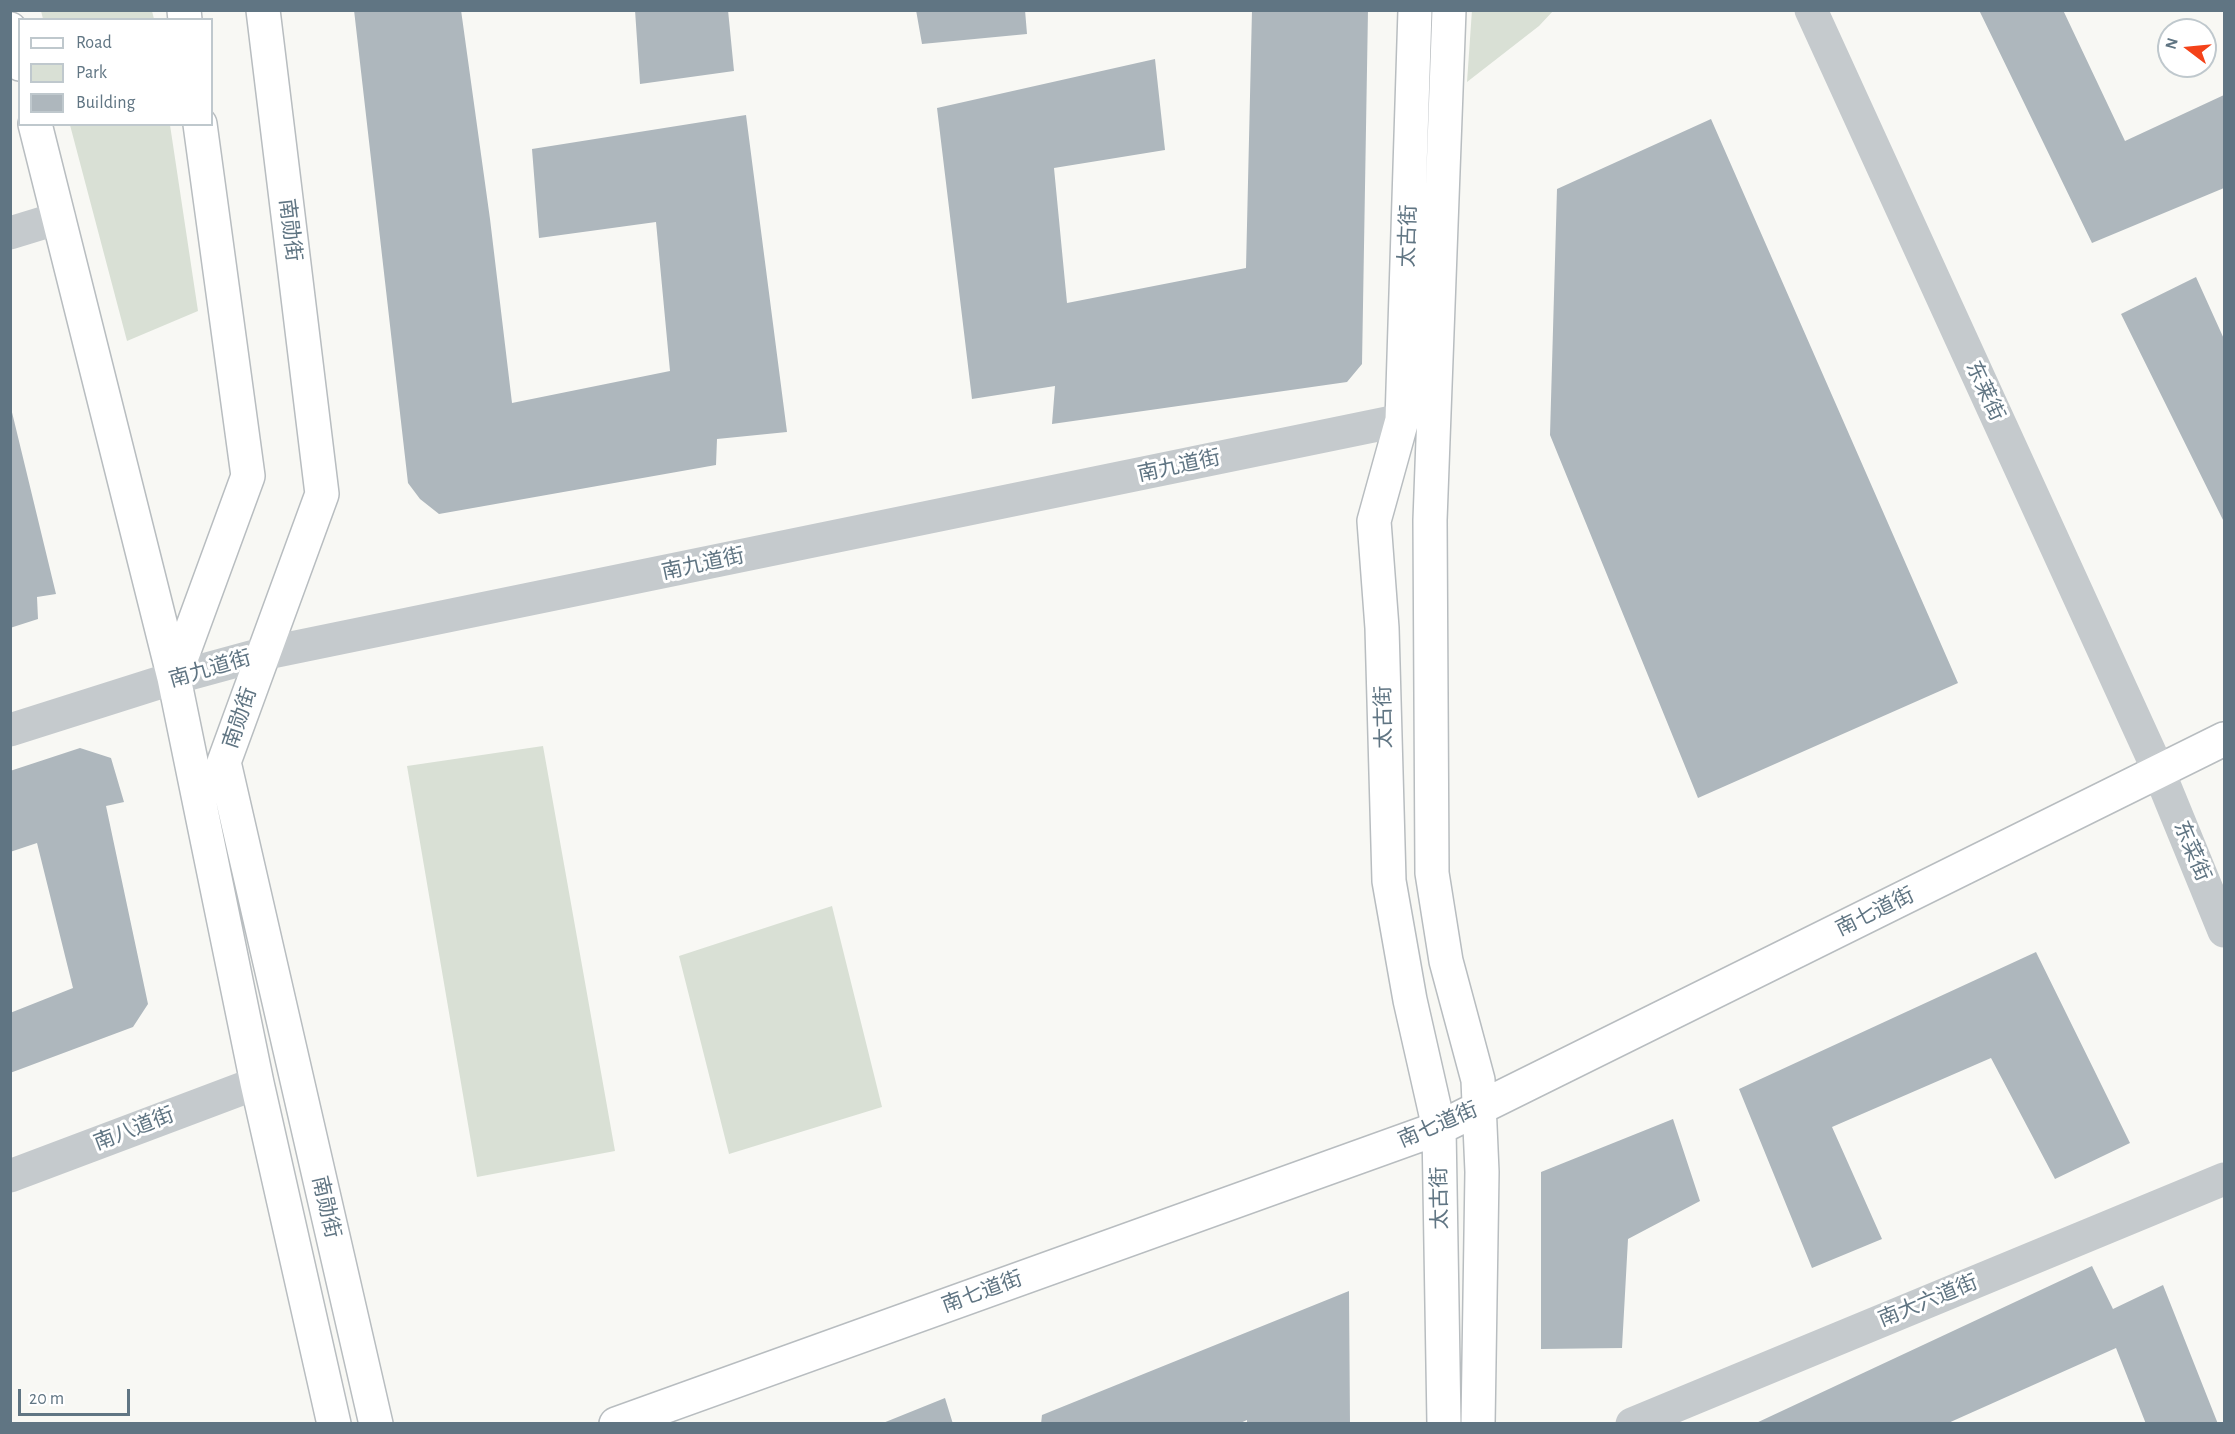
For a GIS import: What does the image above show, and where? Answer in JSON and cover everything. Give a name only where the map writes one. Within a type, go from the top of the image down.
[{"type":"main road","name":"南勋街","points":[[263,10],[322,494],[224,762],[376,1424]]},
{"type":"main road","name":"太古街","points":[[1415,10],[1402,420],[1374,521],[1382,628],[1389,870],[1410,1000],[1439,1128],[1444,1424]]},
{"type":"main road","name":"太古街","points":[[1449,10],[1430,520],[1432,873],[1446,961],[1478,1080],[1482,1172],[1478,1424]]},
{"type":"main road","points":[[10,29],[18,57]]},
{"type":"main road","name":"南勋街","points":[[35,126],[174,678],[257,1083],[334,1424]]},
{"type":"main road","points":[[174,678],[248,476],[200,126]]},
{"type":"main road","name":"南七道街","points":[[616,1424],[1439,1128],[2224,739]]},
{"type":"street","name":"东莱街","points":[[1811,10],[2159,772]]},
{"type":"street","points":[[10,233],[58,218]]},
{"type":"street","name":"南九道街","points":[[10,730],[174,678],[262,654],[1402,420]]},
{"type":"street","name":"东菜街","points":[[2159,772],[2224,931]]},
{"type":"street","name":"南八道街","points":[[10,1176],[257,1083]]},
{"type":"street","name":"南大六道街","points":[[1632,1424],[2224,1179]]},
{"type":"green space","points":[[1472,10],[1553,11],[1539,26],[1467,82]]},
{"type":"green space","points":[[41,11],[152,11],[154,18],[43,18]]},
{"type":"green space","points":[[70,126],[170,126],[198,311],[127,341]]},
{"type":"green space","points":[[543,746],[615,1151],[477,1177],[407,766]]},
{"type":"green space","points":[[832,906],[882,1107],[729,1154],[679,956]]},
{"type":"building","points":[[354,10],[461,10],[490,219],[512,403],[670,371],[656,222],[539,238],[532,149],[746,115],[787,432],[717,439],[716,465],[439,514],[420,499],[408,483]]},
{"type":"building","points":[[635,10],[728,10],[734,71],[640,84]]},
{"type":"building","points":[[916,10],[1025,10],[1027,34],[922,44]]},
{"type":"building","points":[[1252,10],[1368,10],[1362,364],[1347,382],[1052,424],[1055,386],[972,399],[937,108],[1155,59],[1165,150],[1054,168],[1067,303],[1246,268]]},
{"type":"building","points":[[1979,10],[2063,10],[2125,141],[2224,95],[2224,188],[2092,243]]},
{"type":"building","points":[[1711,119],[1958,683],[1698,798],[1550,435],[1557,189]]},
{"type":"building","points":[[2196,277],[2224,339],[2224,522],[2121,314]]},
{"type":"building","points":[[10,404],[56,594],[37,597],[38,619],[10,628]]},
{"type":"building","points":[[80,748],[111,758],[124,802],[106,806],[148,1004],[133,1027],[10,1073],[10,1013],[73,988],[37,843],[10,852],[10,771]]},
{"type":"building","points":[[2036,952],[2130,1143],[2055,1179],[1991,1058],[1832,1127],[1882,1239],[1812,1268],[1739,1089]]},
{"type":"building","points":[[1673,1119],[1700,1201],[1628,1239],[1622,1348],[1541,1349],[1541,1172]]},
{"type":"building","points":[[2092,1266],[2113,1309],[2163,1285],[2218,1424],[2146,1424],[2116,1348],[1946,1424],[1754,1424]]},
{"type":"building","points":[[1349,1291],[1350,1424],[1247,1424],[1247,1420],[1238,1424],[1041,1424],[1042,1415]]},
{"type":"building","points":[[945,1398],[953,1424],[883,1424],[883,1423]]}]
